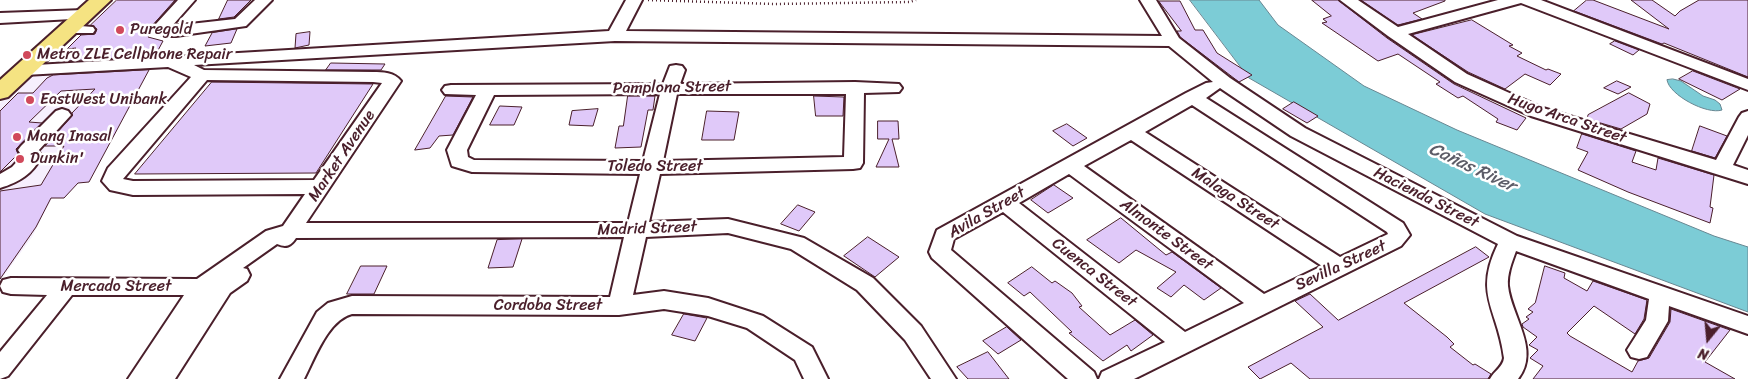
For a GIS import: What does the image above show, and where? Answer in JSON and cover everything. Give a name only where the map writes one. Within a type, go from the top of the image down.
[{"type":"main road","points":[[0,92],[80,25],[101,0]]},
{"type":"street","points":[[187,0],[162,28],[167,31],[176,32],[240,23],[264,0]]},
{"type":"street","points":[[615,36],[634,0]]},
{"type":"street","name":"Hacienda Street","points":[[1148,0],[1172,41],[1224,82],[1298,132],[1510,241],[1748,326]]},
{"type":"street","name":"Hugo Arca Street","points":[[1348,0],[1462,78],[1537,112],[1748,177]]},
{"type":"street","points":[[1394,33],[1516,0]]},
{"type":"street","points":[[1527,0],[1748,85]]},
{"type":"street","points":[[0,18],[80,25]]},
{"type":"street","points":[[25,70],[615,36],[1172,41]]},
{"type":"street","points":[[167,62],[202,75],[115,173],[112,181],[117,185],[133,188],[322,187]]},
{"type":"street","name":"Market Avenue","points":[[140,379],[211,287],[284,241],[392,81],[387,78],[373,77],[202,75]]},
{"type":"street","points":[[619,306],[673,79]]},
{"type":"street","name":"Pamplona Street","points":[[451,90],[487,91],[673,79],[894,88]]},
{"type":"street","name":"Toledo Street","points":[[487,91],[457,150],[459,160],[472,166],[652,168],[853,163],[854,87]]},
{"type":"street","name":"Avila Street","points":[[1085,379],[940,252],[944,236],[1212,87]]},
{"type":"street","name":"Sevilla Street","points":[[1111,379],[1261,304],[1394,241],[1398,235],[1396,228],[1192,97]]},
{"type":"street","points":[[0,181],[11,177],[27,167],[32,156],[28,150],[62,115]]},
{"type":"street","points":[[1721,169],[1748,117]]},
{"type":"street","name":"Malaga Street","points":[[1131,131],[1339,267]]},
{"type":"street","name":"Almonte Street","points":[[1070,165],[1261,304]]},
{"type":"street","name":"Cuenca Street","points":[[1004,202],[1184,344]]},
{"type":"street","name":"Madrid Street","points":[[291,231],[638,230],[728,226],[797,242],[865,284],[913,333],[944,379]]},
{"type":"street","points":[[1502,379],[1513,369],[1516,358],[1497,284],[1502,259],[1510,241]]},
{"type":"street","name":"Mercado Street","points":[[11,286],[211,287]]},
{"type":"street","points":[[0,369],[66,286]]},
{"type":"street","name":"Market Avenue","points":[[162,379],[211,287]]},
{"type":"street","points":[[1639,350],[1657,321],[1656,310],[1661,294]]},
{"type":"street","name":"Cordoba Street","points":[[292,379],[325,318],[336,310],[352,305],[619,306],[664,300],[708,307],[755,322],[804,354],[816,379]]},
{"type":"path","points":[[644,0],[872,4],[916,0]]},
{"type":"shaded area","points":[[129,67],[52,198],[32,237],[0,281],[0,103],[32,73]]},
{"type":"water","name":"Cañas River","points":[[1190,0],[1259,0],[1278,25],[1364,86],[1457,130],[1714,236],[1748,247],[1748,312],[1485,214],[1249,78]]},
{"type":"water","points":[[1667,80],[1681,81],[1703,96],[1715,100],[1720,104],[1722,110],[1707,110],[1681,97],[1669,86]]},
{"type":"building","name":"Puregold","points":[[117,0],[175,0],[151,27],[153,31],[148,37],[163,41],[155,56],[64,61],[76,48],[67,49],[81,35],[95,34],[97,29],[91,25]]},
{"type":"building","points":[[228,0],[251,0],[234,17],[219,19]]},
{"type":"building","points":[[1312,0],[1338,0],[1387,38],[1454,84],[1526,118],[1517,130],[1496,122],[1498,119],[1463,96],[1458,98],[1436,84],[1440,82],[1398,54],[1378,61],[1322,23],[1327,22],[1323,19],[1331,16]]},
{"type":"building","points":[[1361,0],[1445,1],[1413,13],[1422,19],[1398,25]]},
{"type":"building","points":[[1587,0],[1593,0],[1669,29],[1631,0],[1652,0],[1675,16],[1699,0],[1748,0],[1748,77],[1664,43],[1662,44],[1574,11]]},
{"type":"building","points":[[1159,1],[1180,1],[1195,30],[1203,30],[1217,53],[1252,75],[1239,82],[1180,37],[1177,31],[1181,31]]},
{"type":"building","points":[[1472,20],[1513,45],[1509,46],[1522,53],[1517,56],[1546,70],[1561,74],[1550,85],[1525,74],[1505,89],[1468,72],[1412,35]]},
{"type":"building","points":[[237,29],[231,43],[205,46],[212,33]]},
{"type":"building","points":[[310,32],[309,45],[295,48],[296,34]]},
{"type":"building","points":[[1615,41],[1639,50],[1633,55],[1610,44]]},
{"type":"building","points":[[331,63],[385,64],[381,70],[326,70]]},
{"type":"building","points":[[149,70],[89,182],[78,183],[64,198],[51,198],[36,227],[0,279],[0,191],[41,185],[64,146],[45,146],[95,89],[61,91],[29,122],[42,123],[16,149],[18,154],[0,172],[0,111],[18,93],[33,93],[47,78],[53,75]]},
{"type":"building","points":[[1693,71],[1740,89],[1722,100],[1679,79]]},
{"type":"building","points":[[1617,81],[1631,87],[1618,94],[1604,88]]},
{"type":"building","points":[[212,82],[373,84],[316,173],[135,174]]},
{"type":"building","points":[[1629,93],[1650,104],[1647,114],[1621,129],[1587,119],[1588,115]]},
{"type":"building","points":[[446,96],[473,97],[453,135],[439,136],[430,148],[415,150]]},
{"type":"building","points":[[628,96],[655,96],[653,110],[648,110],[641,147],[615,148],[619,126],[623,126]]},
{"type":"building","points":[[814,96],[844,97],[843,116],[816,116]]},
{"type":"building","points":[[1294,102],[1318,116],[1307,123],[1283,109]]},
{"type":"building","points":[[500,106],[522,107],[514,125],[490,125]]},
{"type":"building","points":[[598,109],[593,126],[569,125],[572,111]]},
{"type":"building","points":[[707,111],[739,112],[734,140],[702,140]]},
{"type":"building","points":[[878,121],[898,121],[899,139],[892,139],[899,167],[876,167],[889,139],[878,139]]},
{"type":"building","points":[[1067,124],[1087,138],[1073,146],[1053,131]]},
{"type":"building","points":[[1700,126],[1727,136],[1715,158],[1692,151]]},
{"type":"building","points":[[1582,134],[1636,151],[1632,162],[1656,170],[1658,158],[1714,175],[1710,207],[1713,208],[1710,223],[1628,192],[1578,170],[1588,152],[1577,148]]},
{"type":"building","points":[[1054,185],[1073,198],[1048,213],[1031,200]]},
{"type":"building","points":[[798,205],[815,212],[799,231],[781,224]]},
{"type":"building","points":[[1121,218],[1166,255],[1172,252],[1221,288],[1204,300],[1184,285],[1171,297],[1157,288],[1176,272],[1136,250],[1119,263],[1087,240]]},
{"type":"building","points":[[868,237],[899,257],[875,277],[844,256]]},
{"type":"building","points":[[522,239],[513,267],[488,268],[497,240]]},
{"type":"building","points":[[1476,247],[1489,257],[1404,303],[1447,337],[1454,344],[1450,347],[1473,365],[1475,364],[1491,374],[1488,379],[1310,379],[1291,363],[1260,379],[1248,367],[1323,327],[1295,301],[1310,294],[1338,320]]},
{"type":"building","points":[[361,266],[387,266],[374,294],[347,294]]},
{"type":"building","points":[[1545,266],[1565,273],[1564,278],[1587,291],[1593,281],[1647,300],[1644,319],[1635,334],[1594,306],[1567,333],[1570,336],[1632,372],[1638,361],[1649,358],[1670,322],[1671,309],[1730,330],[1705,362],[1735,379],[1533,379],[1543,366],[1530,358],[1538,350],[1529,345],[1537,337],[1523,327],[1522,324],[1529,319],[1526,317],[1533,312],[1528,309],[1535,303]]},
{"type":"building","points":[[1032,267],[1052,283],[1055,281],[1072,293],[1082,306],[1079,307],[1110,335],[1135,320],[1153,335],[1131,351],[1127,345],[1103,361],[1069,333],[1072,332],[1030,292],[1024,296],[1008,283]]},
{"type":"building","points":[[684,314],[707,318],[695,341],[672,335]]},
{"type":"building","points":[[1007,327],[1021,340],[998,354],[983,341]]},
{"type":"building","points":[[988,352],[1009,379],[968,379],[957,367]]},
{"type":"place","name":"Puregold","points":[[120,30]]},
{"type":"place","name":"Metro ZLE Cellphone Repair","points":[[27,55]]},
{"type":"place","name":"EastWest Unibank","points":[[30,100]]},
{"type":"place","name":"Mang Inasal","points":[[17,137]]},
{"type":"place","name":"Dunkin'","points":[[20,159]]}]
